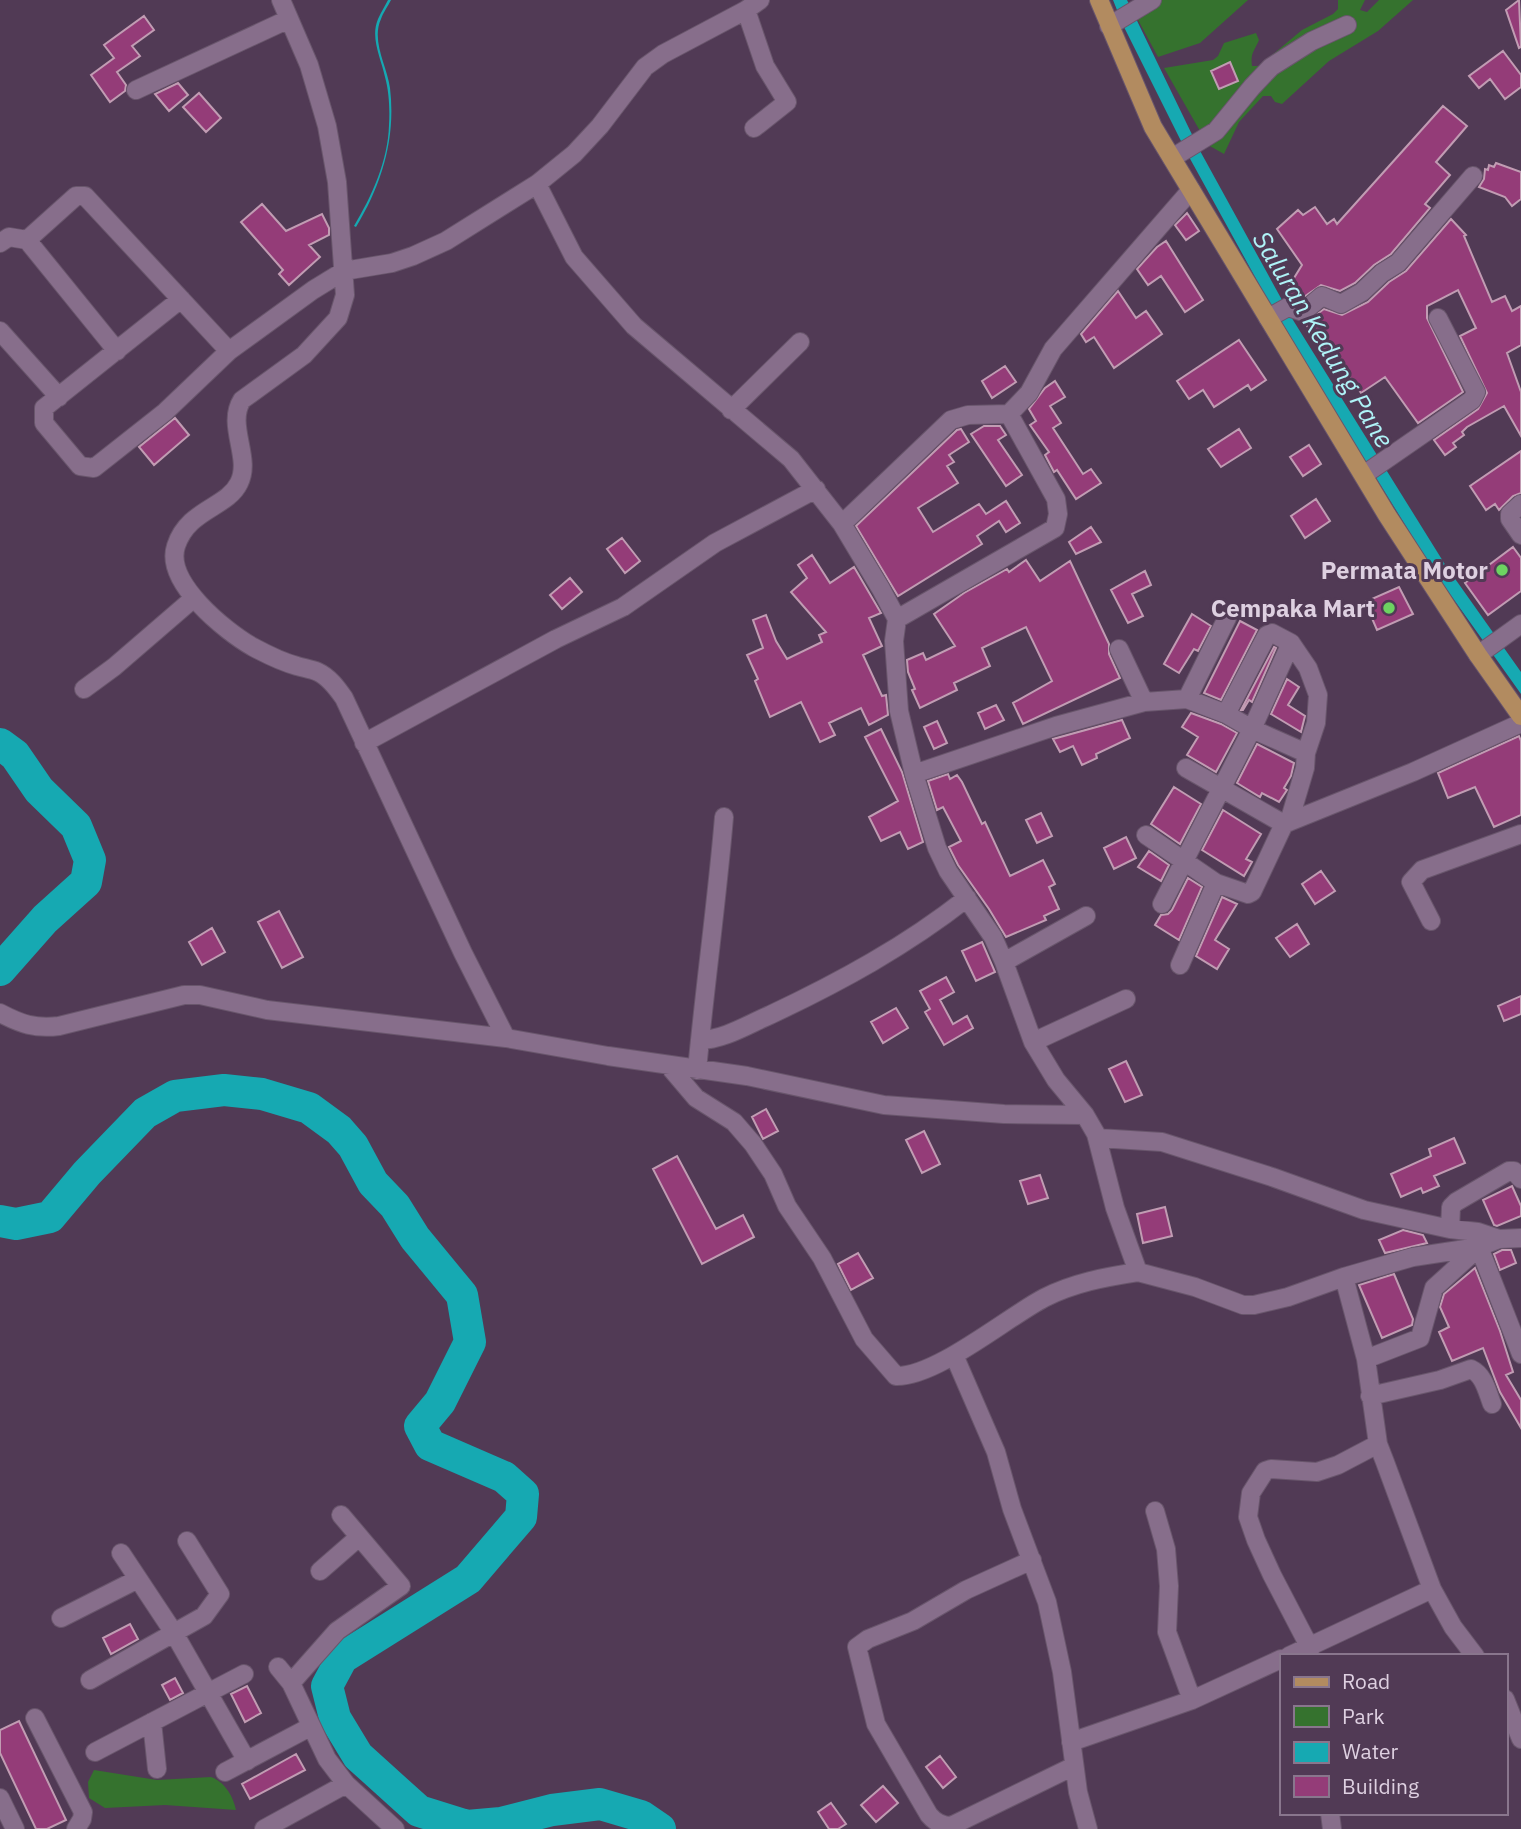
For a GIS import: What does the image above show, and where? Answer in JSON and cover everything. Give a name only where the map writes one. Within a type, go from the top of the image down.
[{"type":"main road","points":[[1099,0],[1114,22],[1153,127],[1184,151],[1191,190],[1277,313],[1373,469],[1387,515],[1488,648],[1521,716]]},
{"type":"street","points":[[281,0],[309,65],[327,126],[337,182],[345,295],[338,318],[304,355],[242,400],[236,408],[242,468],[239,483],[230,495],[198,514],[182,533],[175,548],[174,560],[176,569],[194,598],[226,627],[252,647],[293,665],[318,672],[333,683],[348,705],[506,1038]]},
{"type":"street","points":[[1114,22],[1146,4]]},
{"type":"street","points":[[181,299],[44,408],[44,423],[80,466],[94,468],[165,412],[229,351],[313,290],[344,271],[392,263],[446,241],[537,184],[574,154],[600,126],[645,67],[663,54],[753,5],[765,66],[787,102],[754,128]]},
{"type":"street","points":[[136,90],[289,19]]},
{"type":"street","points":[[1184,151],[1216,131],[1272,67],[1311,41],[1346,25]]},
{"type":"street","points":[[1277,313],[1303,312],[1322,296],[1341,304],[1362,292],[1382,273],[1398,263],[1473,176]]},
{"type":"street","points":[[537,184],[574,257],[634,326],[791,459],[816,489],[842,524],[897,619],[894,642],[899,711],[914,774],[937,848],[948,871],[993,937],[1033,1042],[1056,1080],[1092,1127],[1115,1208],[1138,1272]]},
{"type":"street","points":[[842,524],[951,420],[968,415],[1009,414],[1029,393],[1053,349],[1191,190]]},
{"type":"street","points":[[27,240],[76,196],[85,196],[229,351]]},
{"type":"street","points":[[0,243],[9,237],[27,240],[117,351]]},
{"type":"street","points":[[1373,469],[1472,400],[1476,392],[1438,318]]},
{"type":"street","points":[[0,331],[59,397]]},
{"type":"street","points":[[731,410],[800,342]]},
{"type":"street","points":[[897,619],[1055,528],[1058,514],[1056,499],[1009,414]]},
{"type":"street","points":[[364,743],[556,639],[623,607],[715,543],[816,489]]},
{"type":"street","points":[[1521,504],[1510,514],[1510,519],[1521,536]]},
{"type":"street","points":[[84,689],[114,667],[194,598]]},
{"type":"street","points":[[1187,699],[1227,618]]},
{"type":"street","points":[[1488,648],[1521,624]]},
{"type":"street","points":[[1146,835],[1216,883],[1242,893],[1252,892],[1287,823],[1317,723],[1318,695],[1308,668],[1291,643],[1272,633],[1267,635],[1226,714]]},
{"type":"street","points":[[1162,904],[1251,729],[1291,643]]},
{"type":"street","points":[[1119,649],[1144,702]]},
{"type":"street","points":[[914,774],[1056,726],[1144,702],[1187,699],[1226,714],[1251,729],[1306,753]]},
{"type":"street","points":[[1186,768],[1287,823],[1401,778],[1521,723]]},
{"type":"street","points":[[695,1070],[717,902],[724,817]]},
{"type":"street","points":[[1431,921],[1411,882],[1415,875],[1422,870],[1521,834]]},
{"type":"street","points":[[1181,965],[1216,883]]},
{"type":"street","points":[[700,1040],[741,1028],[823,989],[892,952],[929,928],[967,898]]},
{"type":"street","points":[[1004,962],[1086,916]]},
{"type":"street","points":[[0,1013],[18,1023],[38,1028],[59,1026],[191,994],[267,1010],[506,1038],[695,1070],[747,1076],[884,1105],[1004,1114],[1092,1127],[1162,1142],[1364,1210],[1450,1229],[1478,1232],[1499,1239]]},
{"type":"street","points":[[1033,1042],[1126,999]]},
{"type":"street","points":[[672,1066],[696,1098],[734,1122],[753,1144],[773,1174],[787,1206],[822,1258],[864,1339],[892,1374],[899,1376],[919,1371],[954,1355],[1046,1297],[1086,1281],[1138,1272],[1184,1283],[1243,1306],[1254,1305],[1288,1297],[1413,1257],[1479,1247],[1499,1239],[1521,1238]]},
{"type":"street","points":[[1450,1229],[1451,1207],[1456,1202],[1509,1171],[1514,1171],[1521,1179]]},
{"type":"street","points":[[1479,1247],[1521,1354]]},
{"type":"street","points":[[1366,1359],[1420,1338],[1434,1288],[1479,1247]]},
{"type":"street","points":[[1344,1277],[1366,1359],[1378,1444],[1432,1589],[1453,1627],[1473,1654]]},
{"type":"street","points":[[954,1355],[996,1452],[1012,1509],[1047,1602],[1062,1672],[1077,1792],[1088,1829]]},
{"type":"street","points":[[1370,1396],[1440,1380],[1471,1369],[1479,1374],[1485,1383],[1492,1404]]},
{"type":"street","points":[[1378,1444],[1338,1465],[1312,1473],[1271,1469],[1265,1471],[1251,1493],[1248,1517],[1309,1651],[1432,1589]]},
{"type":"street","points":[[1155,1511],[1166,1549],[1169,1586],[1167,1632],[1192,1700]]},
{"type":"street","points":[[291,1683],[337,1631],[401,1586],[341,1515]]},
{"type":"street","points":[[320,1571],[359,1537]]},
{"type":"street","points":[[90,1680],[204,1616],[220,1594],[187,1541]]},
{"type":"street","points":[[121,1553],[174,1633],[247,1761]]},
{"type":"street","points":[[1032,1560],[966,1590],[913,1621],[869,1639],[857,1647],[876,1724],[935,1821],[951,1826],[1074,1766]]},
{"type":"street","points":[[61,1618],[138,1579]]},
{"type":"street","points":[[1071,1742],[1192,1700],[1280,1660]]},
{"type":"street","points":[[278,1667],[291,1683],[327,1759],[346,1784],[395,1829]]},
{"type":"street","points":[[95,1752],[244,1674]]},
{"type":"street","points":[[1507,1704],[1521,1739]]},
{"type":"street","points":[[35,1718],[83,1812],[76,1829]]},
{"type":"street","points":[[152,1722],[157,1769]]},
{"type":"street","points":[[225,1772],[310,1727]]},
{"type":"street","points":[[264,1829],[346,1784]]},
{"type":"street","points":[[0,1798],[15,1829]]},
{"type":"green space","points":[[1161,0],[1248,0],[1200,43],[1158,57],[1137,18]]},
{"type":"green space","points":[[1338,0],[1365,0],[1360,10],[1367,12],[1379,0],[1413,0],[1378,31],[1329,61],[1282,104],[1275,102],[1271,96],[1263,96],[1239,122],[1224,154],[1208,145],[1164,68],[1213,60],[1224,43],[1256,33],[1259,40],[1253,52],[1252,66],[1259,66],[1302,30],[1333,14],[1338,9]]},
{"type":"green space","points":[[94,1770],[157,1780],[211,1777],[228,1790],[236,1810],[165,1805],[105,1808],[89,1798],[88,1782]]},
{"type":"water","points":[[388,0],[391,0],[378,27],[378,36],[390,88],[389,143],[380,177],[356,227],[354,226],[378,178],[388,138],[388,94],[375,33],[378,19]]},
{"type":"water","points":[[1113,0],[1127,0],[1199,149],[1293,320],[1446,566],[1521,672],[1521,694],[1435,573],[1282,326],[1188,155]]},
{"type":"building","points":[[1519,0],[1521,47],[1519,48],[1506,10]]},
{"type":"building","points":[[144,16],[154,30],[132,46],[140,56],[117,72],[126,85],[125,91],[110,102],[91,75],[114,58],[104,45]]},
{"type":"building","points":[[1503,51],[1521,75],[1521,87],[1505,99],[1490,79],[1479,88],[1469,76]]},
{"type":"building","points":[[1230,62],[1238,81],[1219,89],[1211,71]]},
{"type":"building","points":[[178,83],[188,95],[169,111],[155,94]]},
{"type":"building","points":[[199,93],[221,118],[206,132],[183,107]]},
{"type":"building","points":[[1443,106],[1467,126],[1436,162],[1450,175],[1425,204],[1430,208],[1391,254],[1355,283],[1340,291],[1321,285],[1301,299],[1290,296],[1286,291],[1302,265],[1277,229],[1298,210],[1303,215],[1315,207],[1327,224],[1334,219],[1337,224]]},
{"type":"building","points":[[1496,163],[1521,172],[1521,199],[1512,206],[1505,197],[1479,187],[1484,179],[1485,169],[1488,170],[1489,165],[1494,167]]},
{"type":"building","points":[[262,204],[286,231],[322,214],[329,228],[329,235],[309,245],[320,257],[289,285],[279,274],[283,270],[241,222]]},
{"type":"building","points":[[1187,213],[1199,231],[1186,240],[1175,225]]},
{"type":"building","points":[[1451,219],[1466,235],[1464,236],[1492,302],[1505,296],[1512,311],[1521,306],[1521,345],[1507,353],[1521,392],[1521,436],[1504,406],[1467,427],[1462,432],[1464,435],[1453,443],[1456,447],[1445,455],[1434,440],[1478,409],[1487,393],[1460,336],[1476,328],[1458,290],[1427,306],[1427,318],[1463,392],[1418,423],[1385,377],[1361,393],[1333,354],[1329,357],[1305,323],[1324,309],[1342,315],[1368,302],[1389,282],[1406,271]]},
{"type":"building","points":[[1166,241],[1203,300],[1185,312],[1161,276],[1148,285],[1137,269]]},
{"type":"building","points":[[1118,291],[1136,318],[1146,311],[1162,334],[1114,368],[1094,337],[1086,342],[1081,334]]},
{"type":"building","points":[[1239,340],[1266,380],[1251,390],[1248,385],[1214,407],[1203,390],[1189,399],[1177,381]]},
{"type":"building","points":[[1005,366],[1016,382],[992,398],[982,381]]},
{"type":"building","points":[[1055,381],[1065,397],[1050,406],[1061,423],[1053,428],[1083,474],[1091,469],[1101,483],[1076,499],[1057,470],[1054,472],[1045,455],[1049,452],[1030,425],[1036,421],[1029,409],[1045,388]]},
{"type":"building","points":[[175,418],[189,435],[154,465],[139,447]]},
{"type":"building","points":[[984,426],[1000,426],[1006,435],[998,440],[1022,475],[1006,486],[971,434]]},
{"type":"building","points":[[961,429],[969,442],[949,455],[954,462],[947,466],[958,483],[918,508],[933,532],[979,504],[986,514],[1006,501],[1020,523],[1006,532],[999,521],[977,536],[982,544],[898,596],[856,526]]},
{"type":"building","points":[[1239,429],[1251,448],[1221,467],[1208,449]]},
{"type":"building","points":[[1309,445],[1321,464],[1303,476],[1290,457]]},
{"type":"building","points":[[1521,451],[1521,493],[1513,496],[1499,510],[1495,504],[1486,510],[1470,486]]},
{"type":"building","points":[[1316,499],[1330,521],[1305,538],[1291,516]]},
{"type":"building","points":[[1091,527],[1101,542],[1076,554],[1069,542]]},
{"type":"building","points":[[622,538],[640,561],[625,573],[607,549]]},
{"type":"building","name":"Permata Motor","points":[[1513,547],[1521,558],[1521,591],[1488,615],[1465,583]]},
{"type":"building","points":[[812,555],[830,583],[854,567],[881,613],[869,618],[882,646],[863,655],[882,696],[886,695],[888,715],[869,725],[861,708],[829,723],[835,735],[820,742],[801,702],[770,717],[747,655],[763,648],[753,620],[766,615],[776,641],[787,659],[822,642],[819,635],[826,632],[791,592],[807,578],[798,565]]},
{"type":"building","points":[[1026,560],[1040,581],[1070,561],[1109,644],[1109,654],[1120,678],[1023,724],[1013,703],[1052,681],[1026,627],[982,648],[990,666],[954,683],[957,690],[920,708],[912,690],[915,689],[908,672],[907,660],[923,653],[926,660],[955,646],[934,614],[964,593],[1007,569],[1009,572]]},
{"type":"building","points":[[1145,571],[1151,585],[1132,594],[1143,616],[1128,623],[1111,590]]},
{"type":"building","points":[[570,578],[582,592],[562,609],[550,595]]},
{"type":"building","name":"Cempaka Mart","points":[[1399,587],[1413,614],[1377,630],[1365,602]]},
{"type":"building","points":[[1192,614],[1211,626],[1198,651],[1194,649],[1179,673],[1164,664]]},
{"type":"building","points":[[1240,621],[1257,630],[1221,700],[1204,693]]},
{"type":"building","points":[[1274,647],[1276,648],[1252,702],[1249,700],[1241,710]]},
{"type":"building","points":[[1287,679],[1299,687],[1288,705],[1305,716],[1301,732],[1271,714]]},
{"type":"building","points":[[996,705],[1004,720],[985,729],[978,713]]},
{"type":"building","points":[[1191,713],[1237,733],[1216,772],[1187,755],[1198,737],[1182,727]]},
{"type":"building","points":[[1122,720],[1130,738],[1096,754],[1097,758],[1082,765],[1073,746],[1060,752],[1053,739]]},
{"type":"building","points":[[937,721],[947,743],[934,749],[924,727]]},
{"type":"building","points":[[881,729],[902,772],[923,842],[908,849],[900,832],[881,841],[869,817],[898,801],[865,737]]},
{"type":"building","points":[[1519,736],[1521,815],[1494,827],[1475,787],[1448,798],[1438,773]]},
{"type":"building","points":[[1257,744],[1294,763],[1284,788],[1287,790],[1279,802],[1262,793],[1260,797],[1237,783]]},
{"type":"building","points":[[948,774],[950,779],[957,775],[962,782],[982,824],[985,822],[1010,876],[1043,860],[1055,884],[1049,887],[1059,909],[1044,916],[1046,920],[1006,937],[949,847],[961,841],[943,807],[937,810],[928,781]]},
{"type":"building","points":[[1174,787],[1201,804],[1180,844],[1151,824]]},
{"type":"building","points":[[1223,810],[1261,834],[1246,859],[1252,862],[1244,876],[1202,850]]},
{"type":"building","points":[[1041,813],[1052,836],[1037,843],[1026,820]]},
{"type":"building","points":[[1126,837],[1136,858],[1114,869],[1104,848]]},
{"type":"building","points":[[1149,851],[1169,865],[1161,881],[1138,867]]},
{"type":"building","points":[[1321,871],[1335,891],[1315,904],[1302,884]]},
{"type":"building","points":[[1188,878],[1202,887],[1179,940],[1155,925],[1161,915],[1172,910]]},
{"type":"building","points":[[1222,897],[1237,904],[1215,940],[1229,949],[1217,969],[1196,956]]},
{"type":"building","points":[[279,911],[303,957],[282,968],[258,922]]},
{"type":"building","points":[[1297,924],[1309,944],[1290,957],[1276,938]]},
{"type":"building","points":[[212,928],[225,952],[202,965],[189,942]]},
{"type":"building","points":[[982,942],[995,972],[976,981],[962,951]]},
{"type":"building","points":[[946,977],[954,992],[940,1000],[953,1024],[967,1016],[973,1028],[944,1045],[925,1012],[930,1009],[920,991]]},
{"type":"building","points":[[1521,996],[1521,1014],[1504,1021],[1498,1006]]},
{"type":"building","points":[[896,1008],[908,1028],[883,1043],[871,1022]]},
{"type":"building","points":[[1126,1061],[1142,1095],[1125,1102],[1109,1069]]},
{"type":"building","points":[[766,1109],[778,1131],[763,1139],[752,1117]]},
{"type":"building","points":[[924,1131],[940,1164],[922,1173],[906,1140]]},
{"type":"building","points":[[1454,1138],[1465,1163],[1434,1176],[1439,1186],[1423,1193],[1421,1188],[1401,1197],[1391,1174],[1431,1156],[1429,1149]]},
{"type":"building","points":[[677,1156],[716,1229],[743,1215],[754,1237],[702,1264],[653,1169]]},
{"type":"building","points":[[1040,1175],[1048,1198],[1028,1204],[1020,1181]]},
{"type":"building","points":[[1512,1186],[1521,1206],[1521,1216],[1494,1225],[1483,1200]]},
{"type":"building","points":[[1165,1207],[1172,1236],[1143,1243],[1137,1214]]},
{"type":"building","points":[[1403,1230],[1423,1235],[1427,1243],[1385,1253],[1379,1240]]},
{"type":"building","points":[[1511,1250],[1516,1263],[1500,1270],[1494,1254]]},
{"type":"building","points":[[858,1253],[873,1278],[851,1290],[838,1264]]},
{"type":"building","points":[[1475,1268],[1513,1372],[1506,1375],[1521,1400],[1521,1428],[1500,1392],[1483,1348],[1452,1361],[1439,1332],[1449,1327],[1440,1307],[1444,1294]]},
{"type":"building","points":[[1394,1274],[1413,1319],[1412,1325],[1382,1338],[1359,1285]]},
{"type":"building","points":[[130,1624],[138,1639],[111,1654],[103,1638]]},
{"type":"building","points":[[175,1678],[183,1693],[170,1700],[162,1685]]},
{"type":"building","points":[[247,1686],[261,1713],[245,1722],[231,1694]]},
{"type":"building","points":[[19,1721],[66,1820],[47,1829],[36,1829],[0,1753],[0,1730]]},
{"type":"building","points":[[296,1754],[305,1770],[250,1799],[242,1784]]},
{"type":"building","points":[[940,1756],[956,1777],[943,1788],[926,1767]]},
{"type":"building","points":[[883,1786],[898,1803],[876,1822],[861,1805]]},
{"type":"building","points":[[831,1803],[846,1824],[838,1829],[829,1829],[818,1812]]},
{"type":"waterway","points":[[0,744],[15,755],[39,790],[76,826],[90,860],[86,882],[45,919],[0,970]]},
{"type":"waterway","points":[[0,1221],[16,1224],[50,1217],[87,1173],[145,1113],[175,1096],[224,1090],[262,1094],[309,1108],[339,1130],[353,1146],[373,1183],[395,1206],[415,1238],[462,1295],[470,1342],[440,1402],[420,1426],[430,1445],[504,1477],[523,1494],[521,1517],[468,1579],[342,1658],[327,1686],[335,1718],[358,1756],[419,1811],[467,1826],[501,1823],[552,1810],[600,1804],[641,1816],[660,1829]]},
{"type":"place","name":"Permata Motor","points":[[1502,570]]},
{"type":"place","name":"Cempaka Mart","points":[[1389,608]]},
{"type":"water label","name":"Saluran Kedung Pane","points":[[1324,339]]}]
